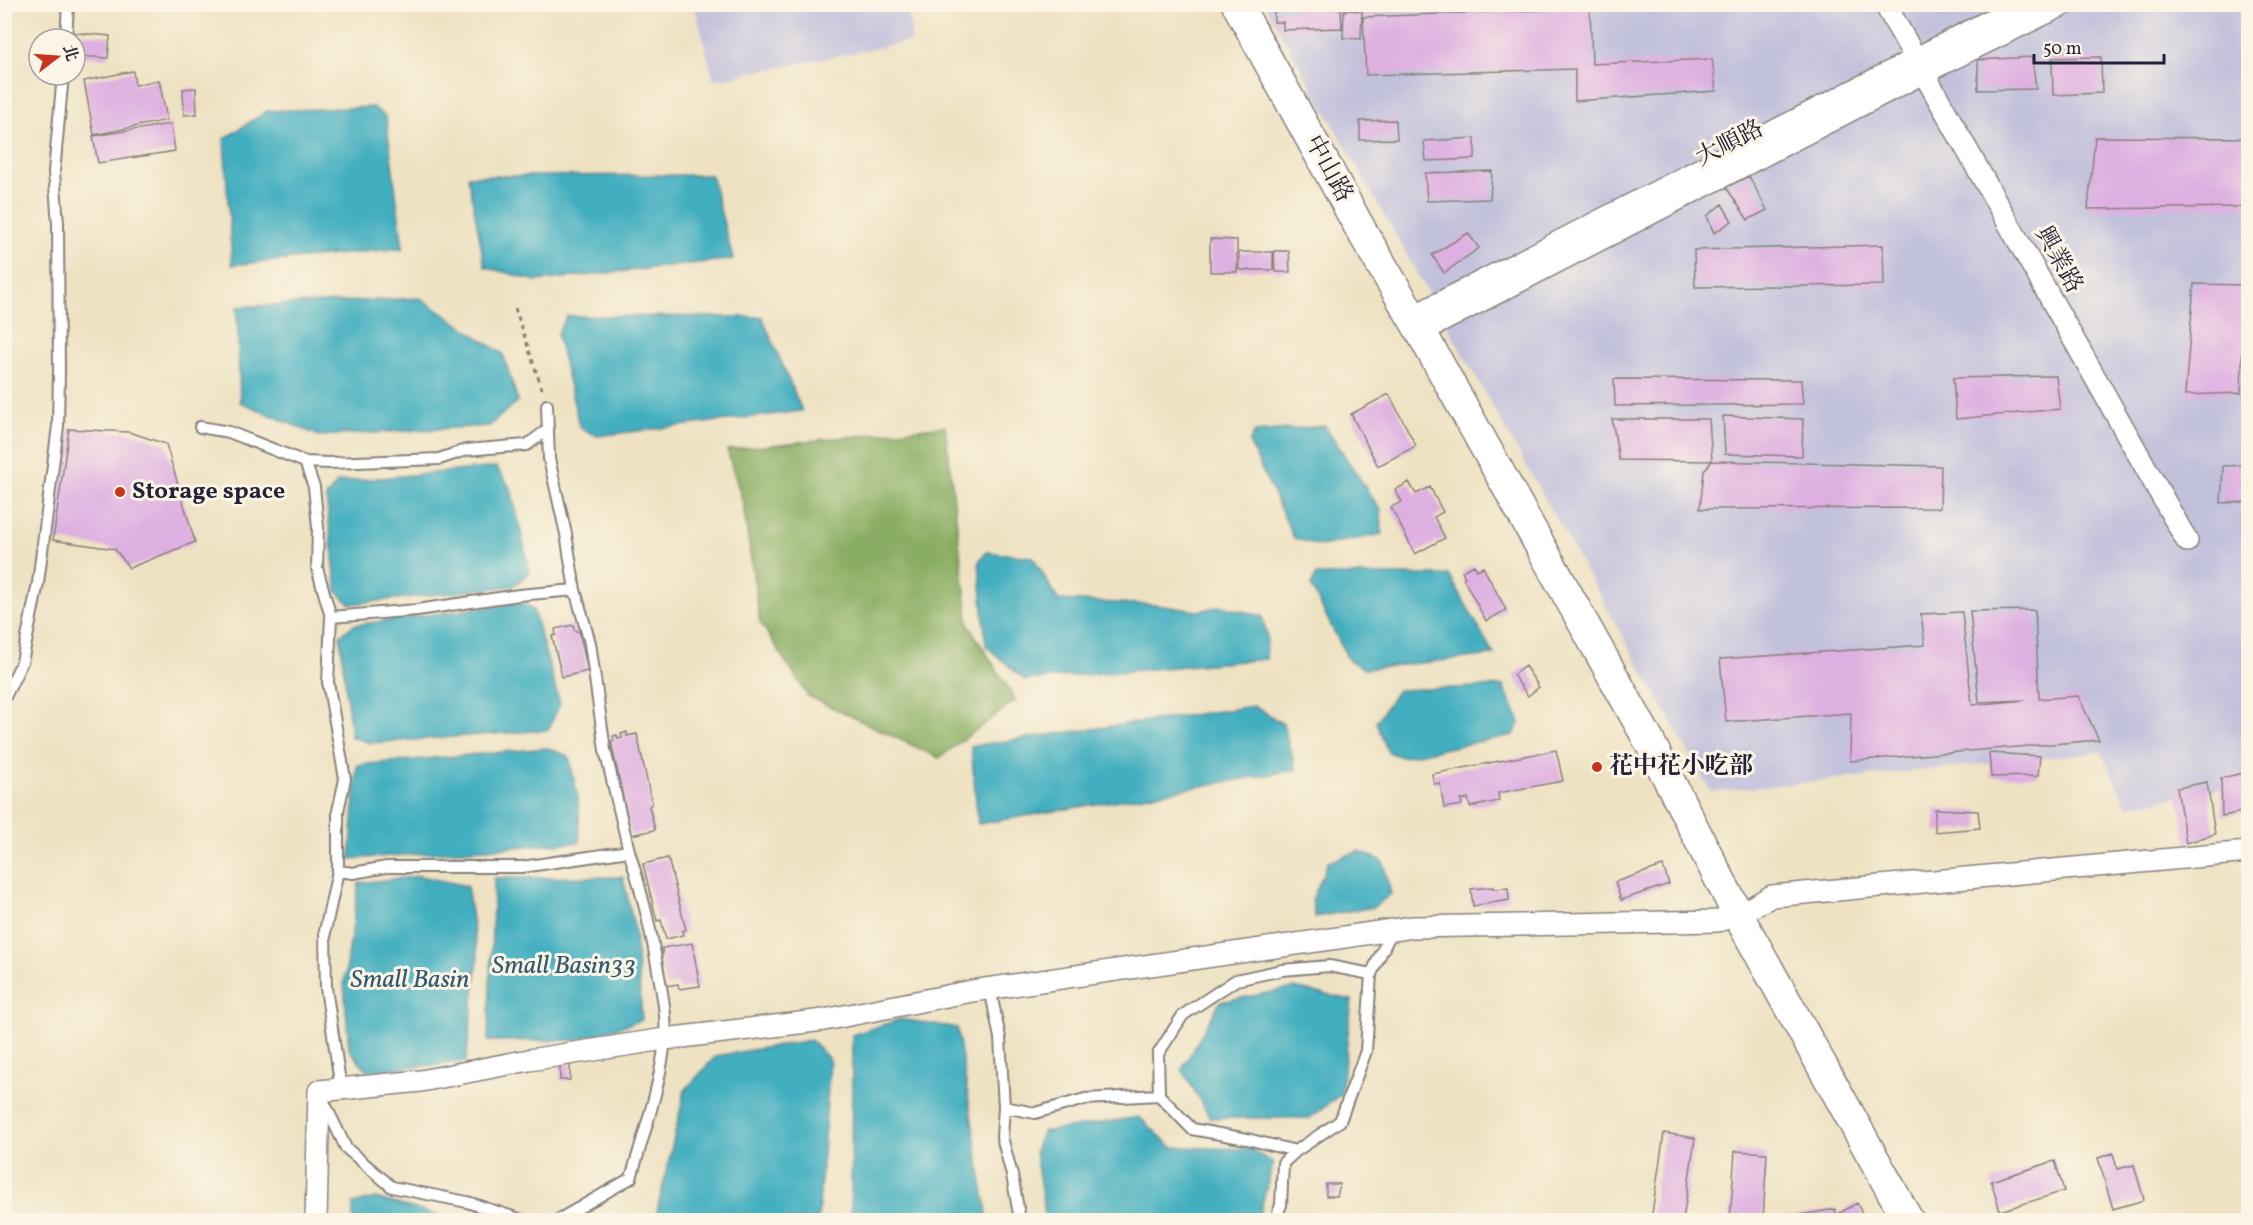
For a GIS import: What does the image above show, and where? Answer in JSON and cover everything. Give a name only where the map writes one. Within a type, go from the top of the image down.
[{"type":"main road","name":"中山路","points":[[1237,4],[1360,230],[1417,325],[1648,739],[1738,915],[1908,1221]]},
{"type":"street","name":"興業路","points":[[1885,4],[2187,541]]},
{"type":"street","name":"大順路","points":[[1417,325],[1919,66],[2022,4]]},
{"type":"street","name":"大順路","points":[[1919,66],[2065,4]]},
{"type":"street","points":[[316,1221],[319,1091],[421,1081],[529,1060],[665,1039],[824,1020],[990,988],[1413,927],[1718,921],[1738,915],[1772,896],[2248,852]]},
{"type":"lane","points":[[67,27],[68,4]]},
{"type":"lane","points":[[4,699],[22,662],[38,583],[58,426],[58,235],[54,172],[62,87]]},
{"type":"lane","points":[[547,405],[549,459],[566,534],[575,590],[590,643],[605,750],[629,851],[642,891],[652,939],[664,1007],[665,1039],[652,1107],[631,1178],[558,1221]]},
{"type":"lane","points":[[200,427],[229,432],[305,462],[439,459],[466,450],[527,445],[547,430]]},
{"type":"lane","points":[[305,462],[314,487],[318,527],[317,568],[331,617],[328,682],[345,778],[338,811],[338,872],[325,931],[326,988],[341,1089]]},
{"type":"lane","points":[[331,617],[378,614],[468,604],[519,595],[575,590]]},
{"type":"lane","points":[[338,872],[353,873],[387,867],[522,867],[629,851]]},
{"type":"lane","points":[[1275,1221],[1281,1205],[1283,1163],[1296,1151],[1340,1121],[1366,1051],[1371,974],[1393,930]]},
{"type":"lane","points":[[1296,1151],[1247,1138],[1191,1129],[1159,1095],[1158,1054],[1183,1015],[1236,980],[1282,970],[1329,966],[1371,974]]},
{"type":"lane","points":[[990,988],[1000,1038],[1004,1107],[1002,1137],[1012,1175],[1020,1221]]},
{"type":"lane","points":[[319,1091],[346,1148],[392,1187],[467,1202],[522,1221]]},
{"type":"lane","points":[[1004,1107],[1035,1113],[1085,1099],[1159,1095]]},
{"type":"path","points":[[515,308],[547,405]]},
{"type":"shaded area","points":[[694,5],[908,5],[912,41],[714,80]]},
{"type":"shaded area","points":[[1265,5],[2248,5],[2248,784],[2127,806],[2101,752],[1711,792]]},
{"type":"green space","points":[[945,426],[969,626],[1016,700],[939,758],[808,696],[760,622],[743,503],[727,450]]},
{"type":"water","points":[[373,107],[386,117],[403,248],[232,265],[224,139],[267,111]]},
{"type":"water","points":[[711,175],[733,259],[536,281],[485,267],[468,176]]},
{"type":"water","points":[[420,298],[503,354],[518,401],[489,426],[319,436],[240,402],[237,307]]},
{"type":"water","points":[[567,316],[762,317],[802,411],[597,436],[580,428],[557,334]]},
{"type":"water","points":[[1325,426],[1381,511],[1382,534],[1320,546],[1294,538],[1249,442],[1255,432]]},
{"type":"water","points":[[496,467],[511,489],[530,572],[513,586],[350,604],[337,592],[326,497],[338,482]]},
{"type":"water","points":[[986,552],[1033,557],[1058,600],[1157,605],[1198,611],[1221,606],[1262,616],[1267,635],[1266,659],[1025,680],[986,646],[979,561]]},
{"type":"water","points":[[1316,575],[1449,575],[1494,655],[1365,669],[1349,661],[1311,586]]},
{"type":"water","points":[[523,602],[533,609],[560,704],[548,730],[370,743],[351,737],[340,635],[354,625]]},
{"type":"water","points":[[1503,686],[1520,722],[1513,735],[1402,757],[1388,752],[1376,722],[1398,690]]},
{"type":"water","points":[[1255,706],[1283,724],[1296,770],[978,824],[971,746]]},
{"type":"water","points":[[547,748],[569,756],[578,797],[580,842],[350,859],[357,765]]},
{"type":"water","points":[[1359,851],[1383,861],[1391,894],[1374,907],[1315,917],[1312,900],[1328,862]]},
{"type":"water","name":"Small Basin","points":[[419,876],[467,886],[478,959],[466,1062],[367,1071],[349,1049],[344,984],[359,883]]},
{"type":"water","name":"Small Basin33","points":[[623,877],[635,931],[642,1020],[577,1040],[488,1041],[494,878]]},
{"type":"water","points":[[1294,988],[1352,1000],[1341,1094],[1310,1118],[1210,1118],[1182,1069],[1220,1002]]},
{"type":"water","points":[[900,1019],[957,1028],[988,1220],[851,1220],[852,1035]]},
{"type":"water","points":[[811,1040],[830,1060],[818,1220],[655,1220],[685,1090],[716,1056]]},
{"type":"water","points":[[1139,1117],[1172,1147],[1251,1149],[1273,1163],[1258,1220],[1046,1220],[1035,1151],[1042,1132]]},
{"type":"water","points":[[375,1198],[455,1220],[353,1220],[353,1204]]},
{"type":"building","points":[[1301,4],[1331,4],[1332,9],[1341,9],[1342,28],[1283,30],[1283,22],[1274,22],[1274,12],[1301,11]]},
{"type":"building","points":[[1371,4],[1413,4],[1413,6],[1371,8]]},
{"type":"building","points":[[1590,8],[1592,64],[1712,59],[1716,91],[1575,101],[1575,69],[1366,75],[1363,17]]},
{"type":"building","points":[[1344,10],[1362,11],[1361,39],[1343,38]]},
{"type":"building","points":[[87,34],[110,36],[108,58],[87,57]]},
{"type":"building","points":[[2032,57],[2036,89],[1978,90],[1978,60]]},
{"type":"building","points":[[2101,57],[2102,93],[2053,95],[2052,58]]},
{"type":"building","points":[[133,71],[135,85],[159,80],[167,120],[94,135],[85,87],[87,87],[87,80]]},
{"type":"building","points":[[196,88],[197,114],[184,115],[183,89]]},
{"type":"building","points":[[1396,120],[1397,139],[1360,140],[1360,121]]},
{"type":"building","points":[[171,124],[175,151],[98,163],[93,136]]},
{"type":"building","points":[[2095,137],[2248,138],[2248,207],[2088,209]]},
{"type":"building","points":[[1475,138],[1475,159],[1426,161],[1424,141]]},
{"type":"building","points":[[1492,171],[1490,199],[1427,201],[1425,173]]},
{"type":"building","points":[[1749,176],[1767,210],[1748,220],[1726,187]]},
{"type":"building","points":[[1722,204],[1732,221],[1714,233],[1707,216]]},
{"type":"building","points":[[1468,233],[1479,248],[1444,273],[1432,255]]},
{"type":"building","points":[[1210,239],[1237,240],[1237,272],[1210,272]]},
{"type":"building","points":[[1883,245],[1884,285],[1695,287],[1694,250]]},
{"type":"building","points":[[1274,251],[1289,251],[1290,272],[1275,272]]},
{"type":"building","points":[[1239,252],[1273,252],[1273,270],[1239,270]]},
{"type":"building","points":[[2194,284],[2248,285],[2248,307],[2244,308],[2241,393],[2185,395]]},
{"type":"building","points":[[2056,376],[2060,409],[1956,419],[1953,378]]},
{"type":"building","points":[[1614,379],[1801,380],[1803,404],[1615,406]]},
{"type":"building","points":[[1389,394],[1416,446],[1378,466],[1351,414]]},
{"type":"building","points":[[1723,416],[1803,419],[1802,456],[1725,454]]},
{"type":"building","points":[[1612,419],[1709,419],[1712,461],[1619,460]]},
{"type":"building","name":"Storage space","points":[[69,429],[129,432],[166,444],[195,542],[129,568],[115,549],[53,540]]},
{"type":"building","points":[[1712,461],[1941,466],[1940,508],[1700,509],[1704,471]]},
{"type":"building","points":[[2248,465],[2248,502],[2221,503],[2223,466]]},
{"type":"building","points":[[1409,482],[1416,494],[1430,487],[1443,512],[1434,517],[1445,538],[1415,554],[1391,507],[1402,502],[1395,490]]},
{"type":"building","points":[[1474,565],[1477,570],[1483,567],[1506,610],[1486,621],[1463,578],[1465,577],[1462,571]]},
{"type":"building","points":[[2035,610],[2039,699],[2078,696],[2099,740],[1850,761],[1851,713],[1726,722],[1720,659],[1925,645],[1921,614],[1962,612],[1972,705],[2026,700],[1979,702],[1970,611]]},
{"type":"building","points":[[573,625],[575,631],[579,631],[588,671],[562,677],[552,636],[556,635],[555,629]]},
{"type":"building","points":[[1525,666],[1539,687],[1528,696],[1513,675]]},
{"type":"building","points":[[627,732],[627,736],[637,734],[652,804],[649,806],[655,830],[631,835],[611,741],[614,741],[613,736],[617,735],[618,739],[622,738],[621,734]]},
{"type":"building","points":[[1556,750],[1563,781],[1498,793],[1499,801],[1470,807],[1468,798],[1461,800],[1462,805],[1444,808],[1440,783],[1434,784],[1432,774]]},
{"type":"building","points":[[1989,753],[2040,756],[2038,776],[1991,777]]},
{"type":"building","points":[[2248,772],[2248,811],[2222,816],[2221,778]]},
{"type":"building","points":[[2207,782],[2215,834],[2186,843],[2177,788]]},
{"type":"building","points":[[1935,809],[1978,811],[1980,828],[1935,832]]},
{"type":"building","points":[[668,858],[686,930],[682,931],[683,935],[666,939],[661,920],[657,921],[643,864]]},
{"type":"building","points":[[1663,866],[1669,884],[1621,900],[1615,882]]},
{"type":"building","points":[[1493,887],[1493,889],[1508,888],[1509,900],[1473,906],[1471,889]]},
{"type":"building","points":[[692,943],[700,986],[679,989],[678,984],[665,986],[660,956],[663,954],[662,948]]},
{"type":"building","points":[[560,1061],[570,1062],[570,1080],[560,1080]]},
{"type":"building","points":[[1664,1133],[1695,1138],[1683,1220],[1651,1220]]},
{"type":"building","points":[[1735,1151],[1767,1153],[1763,1220],[1730,1220]]},
{"type":"building","points":[[2113,1153],[2117,1169],[2134,1165],[2144,1200],[2113,1209],[2098,1158]]},
{"type":"building","points":[[2055,1161],[2064,1191],[2000,1211],[1991,1181]]},
{"type":"building","points":[[1326,1184],[1340,1184],[1337,1196],[1326,1196]]},
{"type":"building","points":[[1857,1203],[1865,1220],[1839,1220],[1836,1215]]},
{"type":"building","points":[[1835,1209],[1837,1220],[1777,1220],[1777,1219]]},
{"type":"place","name":"Storage space","points":[[120,492]]},
{"type":"place","name":"花中花小吃部","points":[[1597,767]]}]
